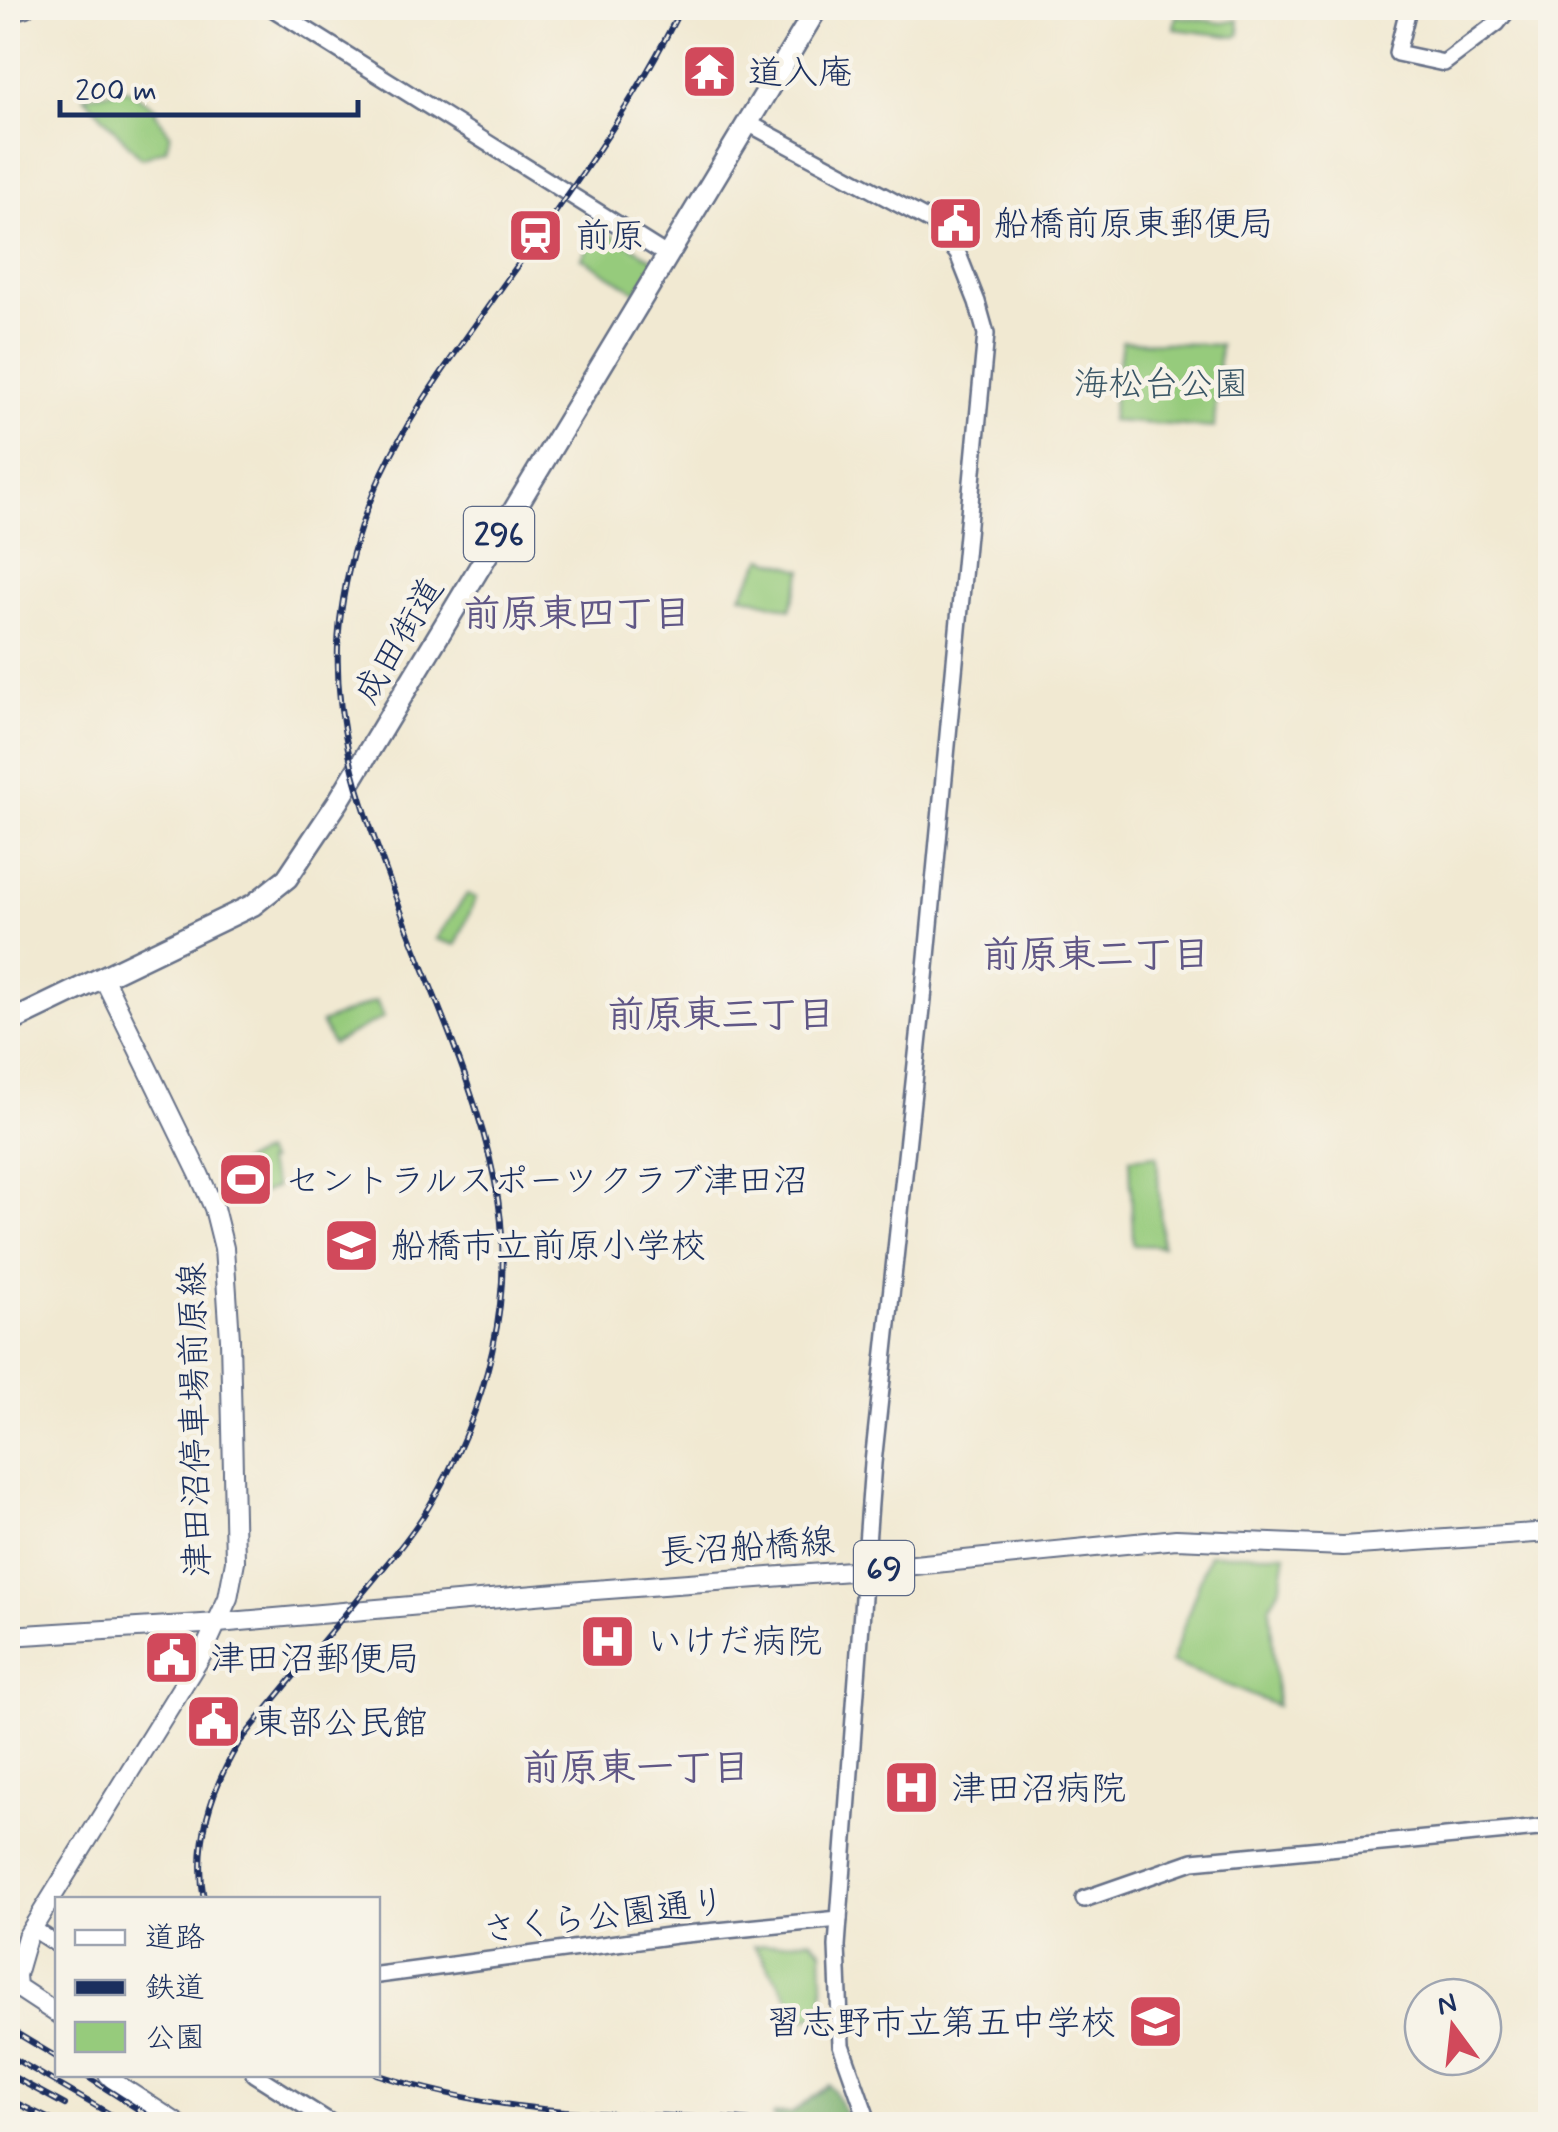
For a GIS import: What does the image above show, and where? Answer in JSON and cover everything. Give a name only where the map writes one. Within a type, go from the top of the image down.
[{"type":"highway","name":"成田街道","points":[[8,1023],[253,906],[288,878],[344,792],[817,8]]},
{"type":"main road","name":"津田沼停車場前原線","points":[[55,2012],[17,1987],[22,1949],[218,1624],[232,1580],[235,1541],[224,1248],[214,1208],[199,1174],[104,978]]},
{"type":"main road","name":"長沼船橋線","points":[[8,1636],[218,1624],[864,1570],[1176,1538],[1343,1546],[1550,1532]]},
{"type":"main road","points":[[111,2077],[178,2124]]},
{"type":"street","points":[[8,13],[26,8]]},
{"type":"street","points":[[272,8],[668,256]]},
{"type":"street","points":[[1408,10],[1397,52],[1444,64],[1498,23],[1510,8]]},
{"type":"street","points":[[748,123],[932,222],[958,254],[985,330],[973,494],[864,1570],[839,1919],[836,1971],[841,2045],[869,2124]]},
{"type":"street","points":[[1084,1899],[1193,1861],[1550,1827]]},
{"type":"street","name":"さくら公園通り","points":[[380,1975],[698,1933],[839,1919]]},
{"type":"street","points":[[32,1928],[55,1943]]},
{"type":"street","points":[[259,2077],[333,2124]]},
{"type":"green space","points":[[1176,16],[1223,23],[1238,20],[1240,34],[1236,37],[1174,29]]},
{"type":"green space","points":[[127,89],[157,109],[155,112],[170,134],[166,149],[141,158],[84,96]]},
{"type":"green space","points":[[600,228],[656,261],[637,292],[582,258]]},
{"type":"green space","name":"海松台公園","points":[[1122,341],[1220,345],[1214,428],[1111,421]]},
{"type":"green space","points":[[763,558],[803,570],[790,609],[741,595]]},
{"type":"green space","points":[[467,894],[476,898],[456,945],[436,939]]},
{"type":"green space","points":[[376,1001],[384,1017],[332,1044],[321,1023]]},
{"type":"green space","name":"セントラルスポーツクラブ津田沼","points":[[263,1152],[276,1187],[233,1206],[217,1174]]},
{"type":"green space","points":[[1157,1155],[1162,1246],[1133,1245],[1130,1158]]},
{"type":"green space","points":[[1209,1554],[1286,1554],[1281,1585],[1270,1606],[1277,1706],[1171,1662]]},
{"type":"green space","points":[[811,1939],[822,1950],[824,2013],[798,2021],[795,2006],[754,1946]]},
{"type":"green space","points":[[829,2085],[851,2124],[800,2124],[772,2117],[792,2113]]},
{"type":"railway","points":[[204,1897],[203,1838],[213,1799],[229,1761],[239,1743],[428,1508],[467,1432],[492,1351],[499,1309],[503,1267],[501,1224],[487,1146],[465,1076],[373,835],[351,763],[339,689],[338,652],[350,565],[378,481],[397,443],[595,154],[641,82],[681,8]]},
{"type":"railway","points":[[8,2028],[55,2056]]},
{"type":"railway","points":[[8,2055],[127,2124]]},
{"type":"railway","points":[[8,2074],[65,2105]]},
{"type":"railway","points":[[380,2075],[451,2094],[529,2107],[773,2124]]},
{"type":"railway","points":[[88,2077],[161,2124]]},
{"type":"railway","points":[[8,2099],[60,2124]]},
{"type":"place","name":"道入庵","points":[[709,72]]},
{"type":"place","name":"船橋前原東郵便局","points":[[955,223]]},
{"type":"place","name":"前原","points":[[536,235]]},
{"type":"place","name":"セントラルスポーツクラブ津田沼","points":[[246,1180]]},
{"type":"place","name":"船橋市立前原小学校","points":[[352,1245]]},
{"type":"place","name":"いけだ病院","points":[[608,1641]]},
{"type":"place","name":"津田沼郵便局","points":[[171,1658]]},
{"type":"place","name":"東部公民館","points":[[214,1722]]},
{"type":"place","name":"津田沼病院","points":[[912,1788]]},
{"type":"place","name":"習志野市立第五中学校","points":[[1155,2022]]},
{"type":"district","name":"前原東四丁目","points":[[577,613]]},
{"type":"district","name":"前原東二丁目","points":[[1096,954]]},
{"type":"district","name":"前原東三丁目","points":[[721,1014]]},
{"type":"district","name":"前原東一丁目","points":[[636,1767]]}]
